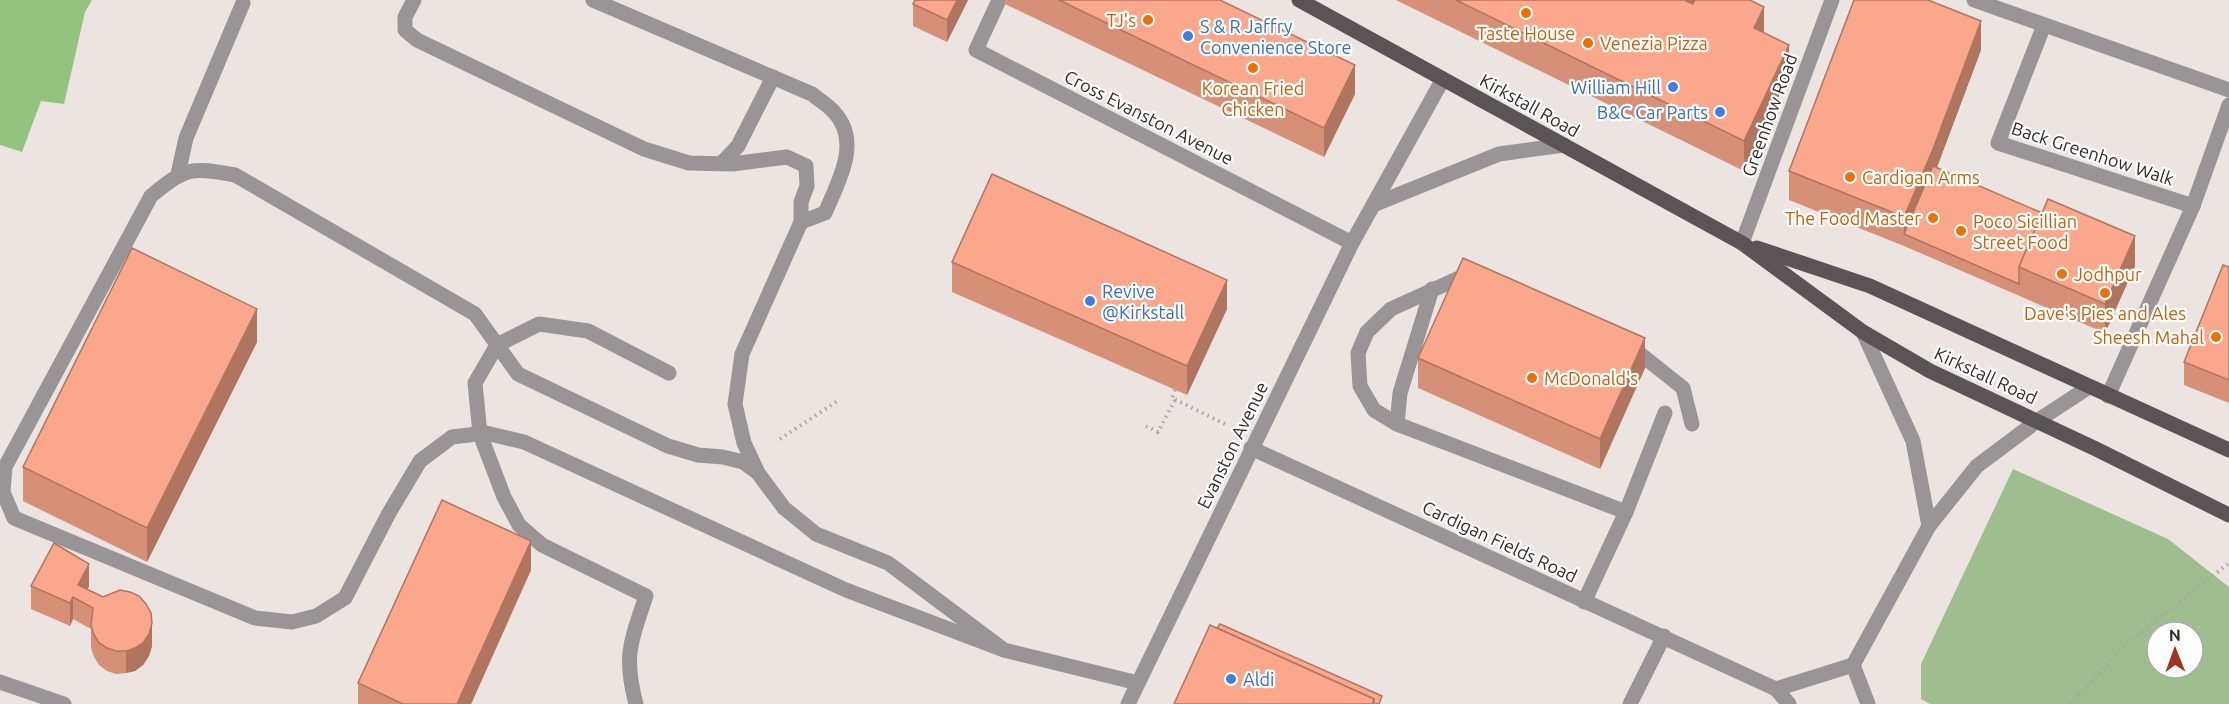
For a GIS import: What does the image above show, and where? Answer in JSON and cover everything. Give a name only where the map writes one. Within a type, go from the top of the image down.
[{"type":"main road","name":"Kirkstall Road","points":[[1299,0],[1743,243],[1863,332],[1930,371],[2229,516]]},
{"type":"main road","name":"Kirkstall Road","points":[[1743,243],[1870,286],[2229,450]]},
{"type":"street","points":[[414,0],[405,17],[405,30],[417,40],[644,149],[689,163],[722,163],[787,157],[806,166],[807,186],[801,202],[801,222],[742,354],[735,404],[744,443],[758,473],[784,508],[816,534],[888,563],[1004,650]]},
{"type":"street","points":[[593,0],[812,94],[834,112],[846,130],[848,152],[825,213],[801,222]]},
{"type":"street","name":"Cross Evanston Avenue","points":[[999,0],[976,50],[1352,243]]},
{"type":"street","name":"Greenhow Road","points":[[1743,243],[1832,0]]},
{"type":"street","points":[[1974,0],[2229,90]]},
{"type":"street","points":[[178,174],[186,138],[243,3]]},
{"type":"street","name":"Back Greenhow Walk","points":[[2044,25],[1998,143],[2193,206]]},
{"type":"street","points":[[722,163],[738,146],[773,77]]},
{"type":"street","name":"Evanston Avenue","points":[[1128,704],[1352,243],[1443,79]]},
{"type":"street","points":[[2108,396],[2193,206],[2229,105]]},
{"type":"street","points":[[1373,204],[1499,153],[1564,145]]},
{"type":"street","points":[[758,473],[744,462],[698,455],[668,446],[518,374],[475,314],[235,175],[201,169],[178,174],[151,196],[5,467],[3,492],[14,518],[255,618],[292,622],[316,616],[345,598],[389,513],[420,461],[452,437],[486,433],[524,442],[846,591],[1004,650],[1138,683]]},
{"type":"street","points":[[1485,279],[1459,278],[1432,289],[1391,309],[1367,332],[1358,353],[1360,386],[1374,410],[1397,424],[1626,512]]},
{"type":"street","points":[[1397,424],[1400,393],[1432,289]]},
{"type":"street","points":[[636,704],[629,678],[628,649],[646,596],[542,545],[519,525],[504,497],[480,434],[475,383],[497,345],[539,324],[588,331],[669,373]]},
{"type":"street","points":[[1863,332],[1913,441],[1929,526]]},
{"type":"street","points":[[1616,338],[1626,342],[1683,388],[1692,424]]},
{"type":"street","points":[[1789,704],[1776,689],[1853,665],[1929,526],[1977,466],[2037,421],[2089,387]]},
{"type":"street","points":[[1584,602],[1626,512],[1665,413]]},
{"type":"street","name":"Cardigan Fields Road","points":[[1254,443],[1584,602],[1664,636],[1776,689]]},
{"type":"street","points":[[1630,704],[1664,636]]},
{"type":"street","points":[[1853,665],[1868,704]]},
{"type":"street","points":[[0,682],[64,704]]},
{"type":"path","points":[[1175,390],[1172,398],[1254,443]]},
{"type":"path","points":[[771,445],[839,400]]},
{"type":"path","points":[[1146,426],[1158,432],[1175,400]]},
{"type":"path","points":[[2070,704],[2129,642],[2229,563]]},
{"type":"green space","points":[[0,0],[92,0],[85,12],[64,104],[41,101],[22,152],[0,145]]},
{"type":"green space","points":[[2013,469],[2168,539],[2229,587],[2229,704],[1930,704],[1921,699],[1921,664]]},
{"type":"building","points":[[915,0],[957,0],[947,20],[913,4]]},
{"type":"building","points":[[1059,0],[1220,0],[1355,65],[1324,128]]},
{"type":"building","points":[[1456,0],[1686,0],[1693,4],[1695,0],[1750,0],[1764,7],[1754,28],[1789,45],[1744,141]]},
{"type":"building","points":[[1854,0],[1928,0],[1981,21],[1933,149],[1904,217],[1789,171]]},
{"type":"building","points":[[1933,166],[2042,213],[2019,267],[2019,284],[1904,234]]},
{"type":"building","name":"Revive @Kirkstall","points":[[992,174],[1227,280],[1187,366],[952,262]]},
{"type":"building","points":[[2048,199],[2135,236],[2105,304],[2019,267]]},
{"type":"building","points":[[132,248],[257,309],[147,528],[23,467]]},
{"type":"building","name":"McDonald's","points":[[1463,258],[1645,338],[1600,439],[1418,358]]},
{"type":"building","name":"Sheesh Mahal","points":[[2223,265],[2229,267],[2229,380],[2184,362]]},
{"type":"building","points":[[442,500],[531,541],[457,704],[403,704],[358,683]]},
{"type":"building","points":[[54,543],[89,564],[78,585],[103,597],[120,590],[139,596],[151,613],[152,623],[143,643],[126,651],[107,648],[99,643],[94,635],[91,625],[93,608],[73,597],[70,603],[31,586]]},
{"type":"building","points":[[1220,624],[1382,696],[1379,704],[1374,704],[1374,699],[1217,628]]},
{"type":"building","points":[[1210,625],[1374,699],[1372,704],[1174,704]]},
{"type":"place","name":"Taste House","points":[[1526,13]]},
{"type":"place","name":"TJ's","points":[[1148,20]]},
{"type":"place","name":"S & R Jaffry Convenience Store","points":[[1188,36]]},
{"type":"place","name":"Venezia Pizza","points":[[1588,43]]},
{"type":"place","name":"Korean Fried Chicken","points":[[1253,68]]},
{"type":"place","name":"William Hill","points":[[1673,87]]},
{"type":"place","name":"B&C Car Parts","points":[[1720,112]]},
{"type":"place","name":"Cardigan Arms","points":[[1850,177]]},
{"type":"place","name":"The Food Master","points":[[1933,218]]},
{"type":"place","name":"Poco Sicillian Street Food","points":[[1961,231]]},
{"type":"place","name":"Jodhpur","points":[[2062,274]]},
{"type":"place","name":"Dave's Pies and Ales","points":[[2105,293]]},
{"type":"place","name":"Revive @Kirkstall","points":[[1090,301]]},
{"type":"place","name":"Sheesh Mahal","points":[[2216,337]]},
{"type":"place","name":"McDonald's","points":[[1532,378]]},
{"type":"place","name":"Aldi","points":[[1231,679]]}]
